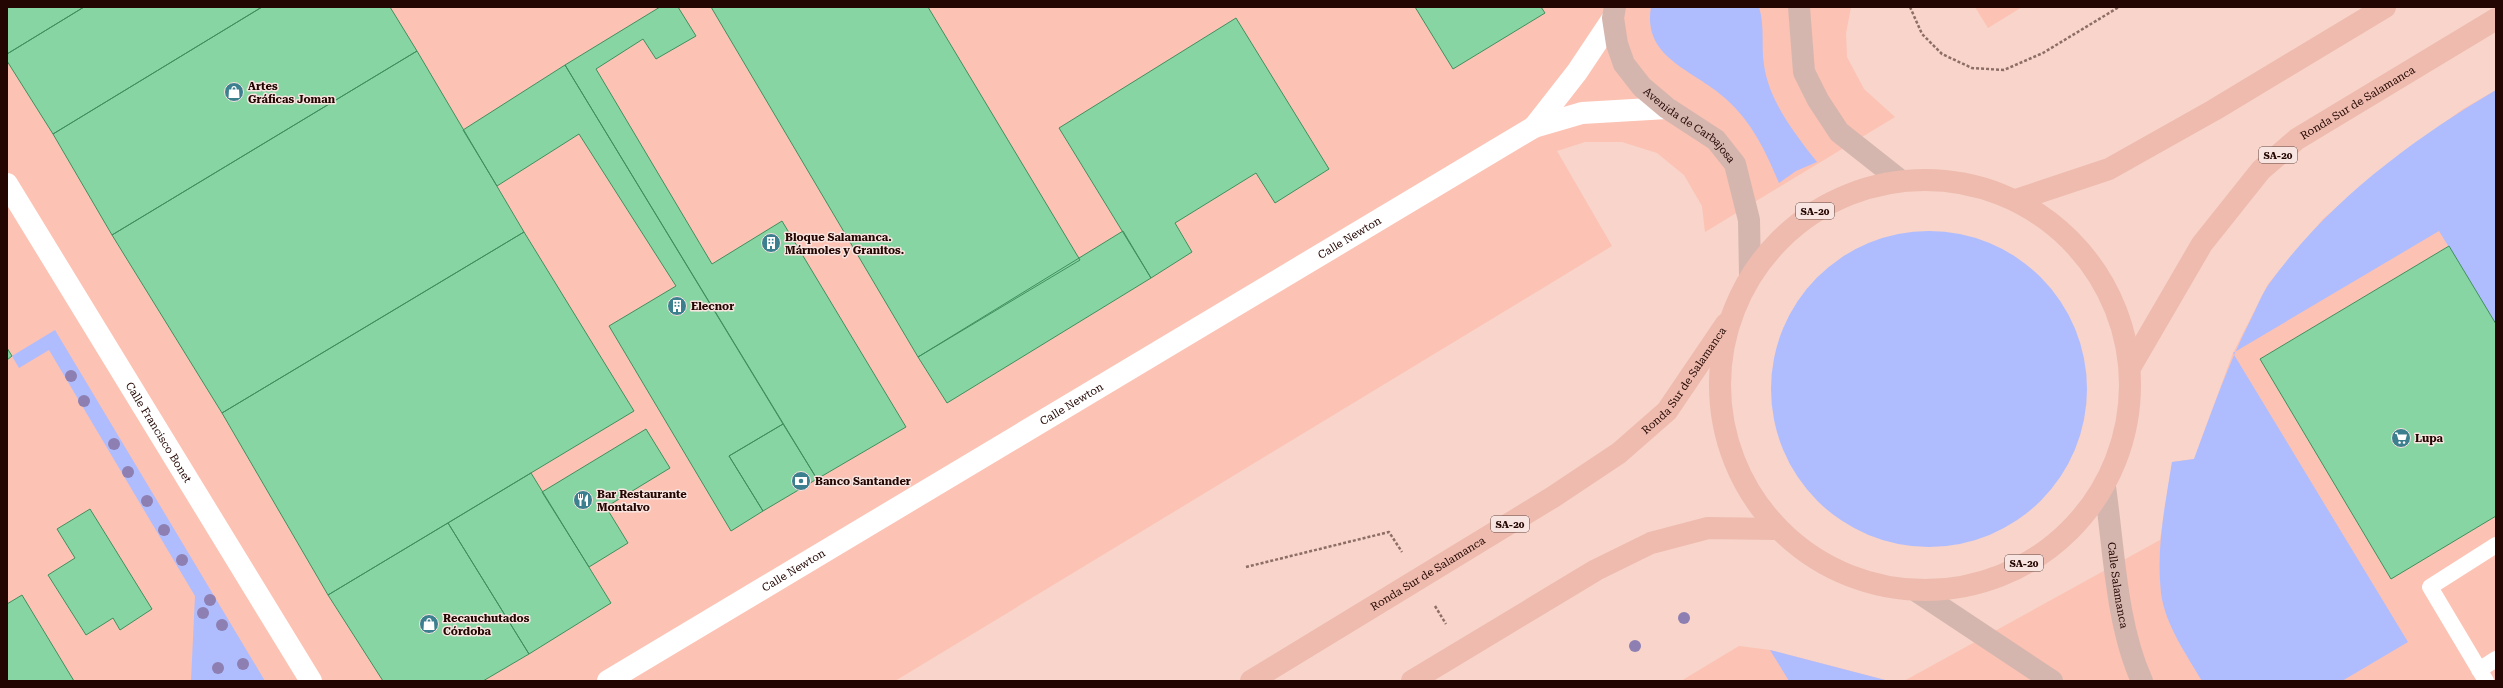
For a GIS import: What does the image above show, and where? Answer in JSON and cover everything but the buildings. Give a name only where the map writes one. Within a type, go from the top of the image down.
[{"type":"highway","points":[[2016,200],[2109,169],[2214,110],[2385,7]]},
{"type":"highway","name":"Ronda Sur de Salamanca","points":[[2131,366],[2202,244],[2261,170],[2297,139],[2496,19]]},
{"type":"highway","name":"Ronda Sur de Salamanca","points":[[1251,681],[1546,502],[1619,453],[1667,411],[1729,320],[1750,274],[1779,239],[1815,211],[1856,191],[1901,181],[1960,182],[2016,200],[2073,241],[2113,298],[2131,366],[2128,428],[2105,487],[2057,544],[2044,552],[1992,581],[1918,592],[1865,584],[1816,562],[1775,529],[1734,467],[1718,394],[1729,320]]},
{"type":"highway","points":[[1412,681],[1596,570],[1651,543],[1708,528],[1775,529]]},
{"type":"main road","points":[[1800,8],[1804,72],[1818,100],[1840,132],[1901,181]]},
{"type":"main road","name":"Avenida de Carbajosa","points":[[1614,12],[1617,44],[1624,64],[1642,87],[1667,108],[1716,140],[1736,164],[1749,220],[1750,274]]},
{"type":"main road","name":"Calle Salamanca","points":[[2105,487],[2123,616],[2135,666],[2142,681]]},
{"type":"main road","points":[[1918,592],[2052,681]]},
{"type":"street","name":"Calle Newton","points":[[1534,127],[1577,72],[1614,12]]},
{"type":"street","name":"Calle Newton","points":[[608,681],[1534,127],[1582,113],[1667,108]]},
{"type":"street","name":"Calle Francisco Bonet","points":[[7,184],[311,681]]},
{"type":"lane","points":[[2496,545],[2430,587],[2483,675],[2496,659]]},
{"type":"path","points":[[1910,7],[1922,34],[1942,54],[1972,68],[2004,70],[2043,53],[2119,7]]},
{"type":"shaded area","points":[[7,7],[1851,7],[1846,33],[1847,57],[1864,89],[1895,117],[1705,232],[1702,206],[1684,175],[1657,153],[1622,142],[1585,142],[1557,151],[1612,246],[895,681],[7,681]]},
{"type":"shaded area","points":[[1651,7],[1759,7],[1762,21],[1764,65],[1771,91],[1784,116],[1817,162],[1796,171],[1779,183],[1757,138],[1743,117],[1714,89],[1686,71],[1663,51],[1655,39],[1650,25]]},
{"type":"shaded area","points":[[1975,7],[2022,7],[1988,28]]},
{"type":"shaded area","points":[[2496,90],[2496,681],[1904,681],[2160,540],[2172,462],[2194,459],[2233,353],[2268,284],[2323,219],[2385,166],[2463,109]]},
{"type":"shaded area","points":[[2496,90],[2496,324],[2439,231],[2236,351],[2266,288],[2292,254],[2317,227],[2372,175],[2402,152],[2464,109]]},
{"type":"shaded area","points":[[1929,231],[1960,234],[1989,243],[2017,258],[2041,277],[2060,301],[2075,329],[2084,358],[2087,389],[2084,420],[2075,449],[2060,477],[2041,501],[2017,520],[1989,535],[1960,544],[1929,547],[1898,544],[1869,535],[1841,520],[1817,501],[1798,477],[1783,449],[1774,420],[1771,389],[1774,358],[1783,329],[1798,301],[1817,277],[1841,258],[1869,243],[1898,234]]},
{"type":"shaded area","points":[[55,330],[265,681],[191,681],[195,596],[49,350],[19,368],[12,356]]},
{"type":"shaded area","points":[[2234,355],[2408,642],[2342,681],[2202,681],[2177,638],[2163,605],[2160,577],[2160,544],[2172,462],[2194,459]]},
{"type":"shaded area","points":[[1739,646],[1770,650],[1889,681],[1681,681]]},
{"type":"shaded area","points":[[1770,650],[1889,681],[1789,681]]},
{"type":"place","name":"Artes Gráficas Joman","points":[[234,92]]},
{"type":"place","name":"Bloque Salamanca. Mármoles y Granitos.","points":[[771,243]]},
{"type":"place","name":"Elecnor","points":[[677,306]]},
{"type":"place","name":"Lupa","points":[[2401,438]]},
{"type":"place","name":"Banco Santander","points":[[801,481]]},
{"type":"place","name":"Bar Restaurante Montalvo","points":[[583,500]]},
{"type":"place","name":"Recauchutados Córdoba","points":[[429,624]]}]
